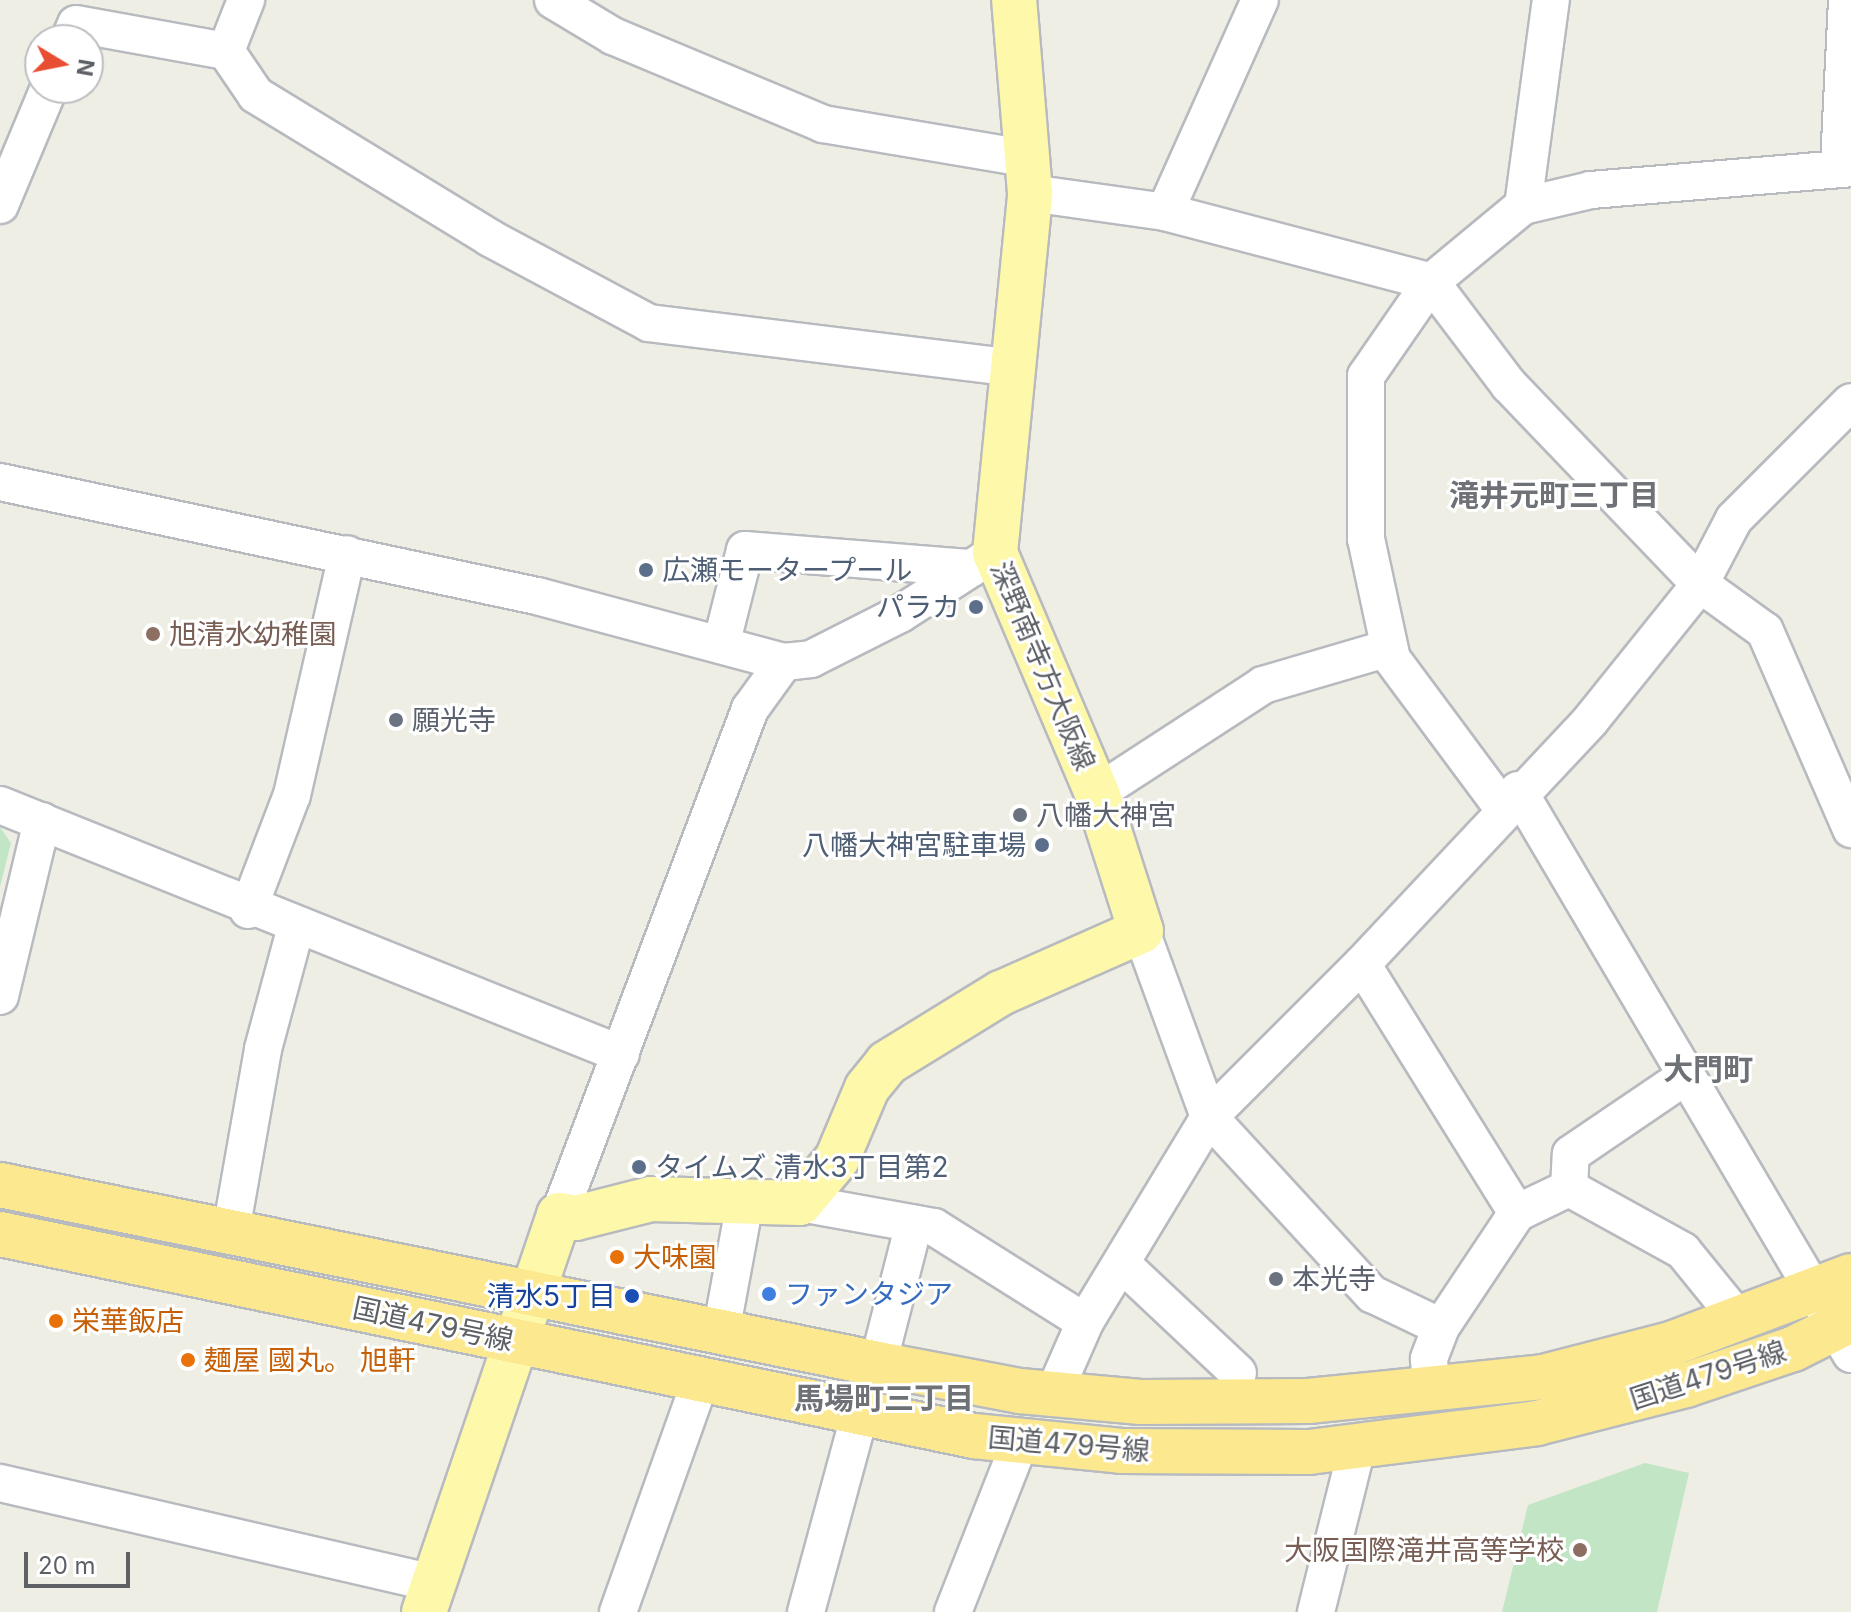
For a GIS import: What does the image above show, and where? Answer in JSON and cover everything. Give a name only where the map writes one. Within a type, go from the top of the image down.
[{"type":"highway","name":"国道479号線","points":[[0,1185],[878,1364],[1053,1395],[1255,1403],[1431,1389],[1602,1364],[1739,1320],[1842,1313]]},
{"type":"highway","name":"国道479号線","points":[[0,1234],[860,1413],[1021,1439],[1247,1454],[1357,1447],[1605,1408],[1793,1349],[1842,1313]]},
{"type":"main road","name":"深野南寺方大阪線","points":[[1014,0],[1029,176],[983,560],[1097,793],[1141,931]]},
{"type":"main road","points":[[429,1598],[559,1215],[576,1218],[651,1199],[800,1203],[837,1159],[867,1088],[887,1063],[1001,993],[1141,931]]},
{"type":"street","points":[[226,51],[246,0]]},
{"type":"street","points":[[553,0],[590,8],[613,36],[823,124],[1431,282],[1509,385],[1700,584],[1765,631],[1851,829]]},
{"type":"street","points":[[1165,212],[1260,0]]},
{"type":"street","points":[[1523,206],[1551,0]]},
{"type":"street","points":[[1842,1313],[1683,1078],[1510,798],[1389,648],[1366,539],[1366,376],[1431,282],[1523,206],[1591,190],[1845,166],[1847,0]]},
{"type":"street","points":[[74,21],[226,51],[256,95],[490,238],[649,323],[1008,367]]},
{"type":"street","points":[[0,205],[12,142],[38,104]]},
{"type":"street","points":[[1053,1395],[1085,1322],[1209,1117],[1362,964],[1510,798],[1590,721],[1700,584],[1734,519],[1851,402]]},
{"type":"street","points":[[0,482],[347,554],[784,662],[811,659],[900,614],[983,560]]},
{"type":"street","points":[[721,645],[745,550],[983,560]]},
{"type":"street","points":[[248,910],[292,795],[347,554]]},
{"type":"street","points":[[1097,793],[1263,685],[1389,648]]},
{"type":"street","points":[[559,1215],[750,709],[784,662]]},
{"type":"street","points":[[0,805],[248,910],[621,1054]]},
{"type":"street","points":[[2,973],[42,821]]},
{"type":"street","points":[[231,1231],[262,1058],[296,927]]},
{"type":"street","points":[[1141,931],[1209,1117],[1372,1294],[1441,1327]]},
{"type":"street","points":[[1362,964],[1517,1213]]},
{"type":"street","points":[[1569,1188],[1571,1154],[1683,1078]]},
{"type":"street","points":[[1431,1389],[1429,1359],[1441,1327],[1517,1213],[1569,1188]]},
{"type":"street","points":[[1569,1188],[1683,1251],[1739,1320]]},
{"type":"street","points":[[721,1332],[745,1203]]},
{"type":"street","points":[[800,1203],[934,1227],[1085,1322]]},
{"type":"street","points":[[878,1364],[914,1224]]},
{"type":"street","points":[[1122,1264],[1238,1373]]},
{"type":"street","points":[[618,1612],[701,1379]]},
{"type":"street","points":[[806,1612],[860,1413]]},
{"type":"street","points":[[953,1612],[1021,1439]]},
{"type":"street","points":[[1316,1612],[1357,1447]]},
{"type":"street","points":[[0,1483],[429,1598]]},
{"type":"green space","points":[[0,827],[11,843],[0,887]]},
{"type":"green space","points":[[1645,1463],[1689,1473],[1657,1612],[1502,1612],[1528,1505]]},
{"type":"place","name":"広瀬モータープール","points":[[646,570]]},
{"type":"place","name":"パラカ","points":[[976,607]]},
{"type":"place","name":"旭清水幼稚園","points":[[153,634]]},
{"type":"place","name":"願光寺","points":[[396,720]]},
{"type":"place","name":"八幡大神宮","points":[[1020,815]]},
{"type":"place","name":"八幡大神宮駐車場","points":[[1042,845]]},
{"type":"place","name":"タイムズ 清水3丁目第2","points":[[639,1167]]},
{"type":"place","name":"大味園","points":[[617,1257]]},
{"type":"place","name":"本光寺","points":[[1276,1279]]},
{"type":"place","name":"ファンタジア","points":[[769,1294]]},
{"type":"place","name":"清水5丁目","points":[[632,1296]]},
{"type":"place","name":"栄華飯店","points":[[56,1321]]},
{"type":"place","name":"麺屋 國丸。 旭軒","points":[[188,1360]]},
{"type":"place","name":"大阪国際滝井高等学校","points":[[1580,1550]]},
{"type":"district","name":"滝井元町三丁目","points":[[1554,495]]},
{"type":"district","name":"大門町","points":[[1708,1069]]},
{"type":"district","name":"馬場町三丁目","points":[[884,1398]]}]
